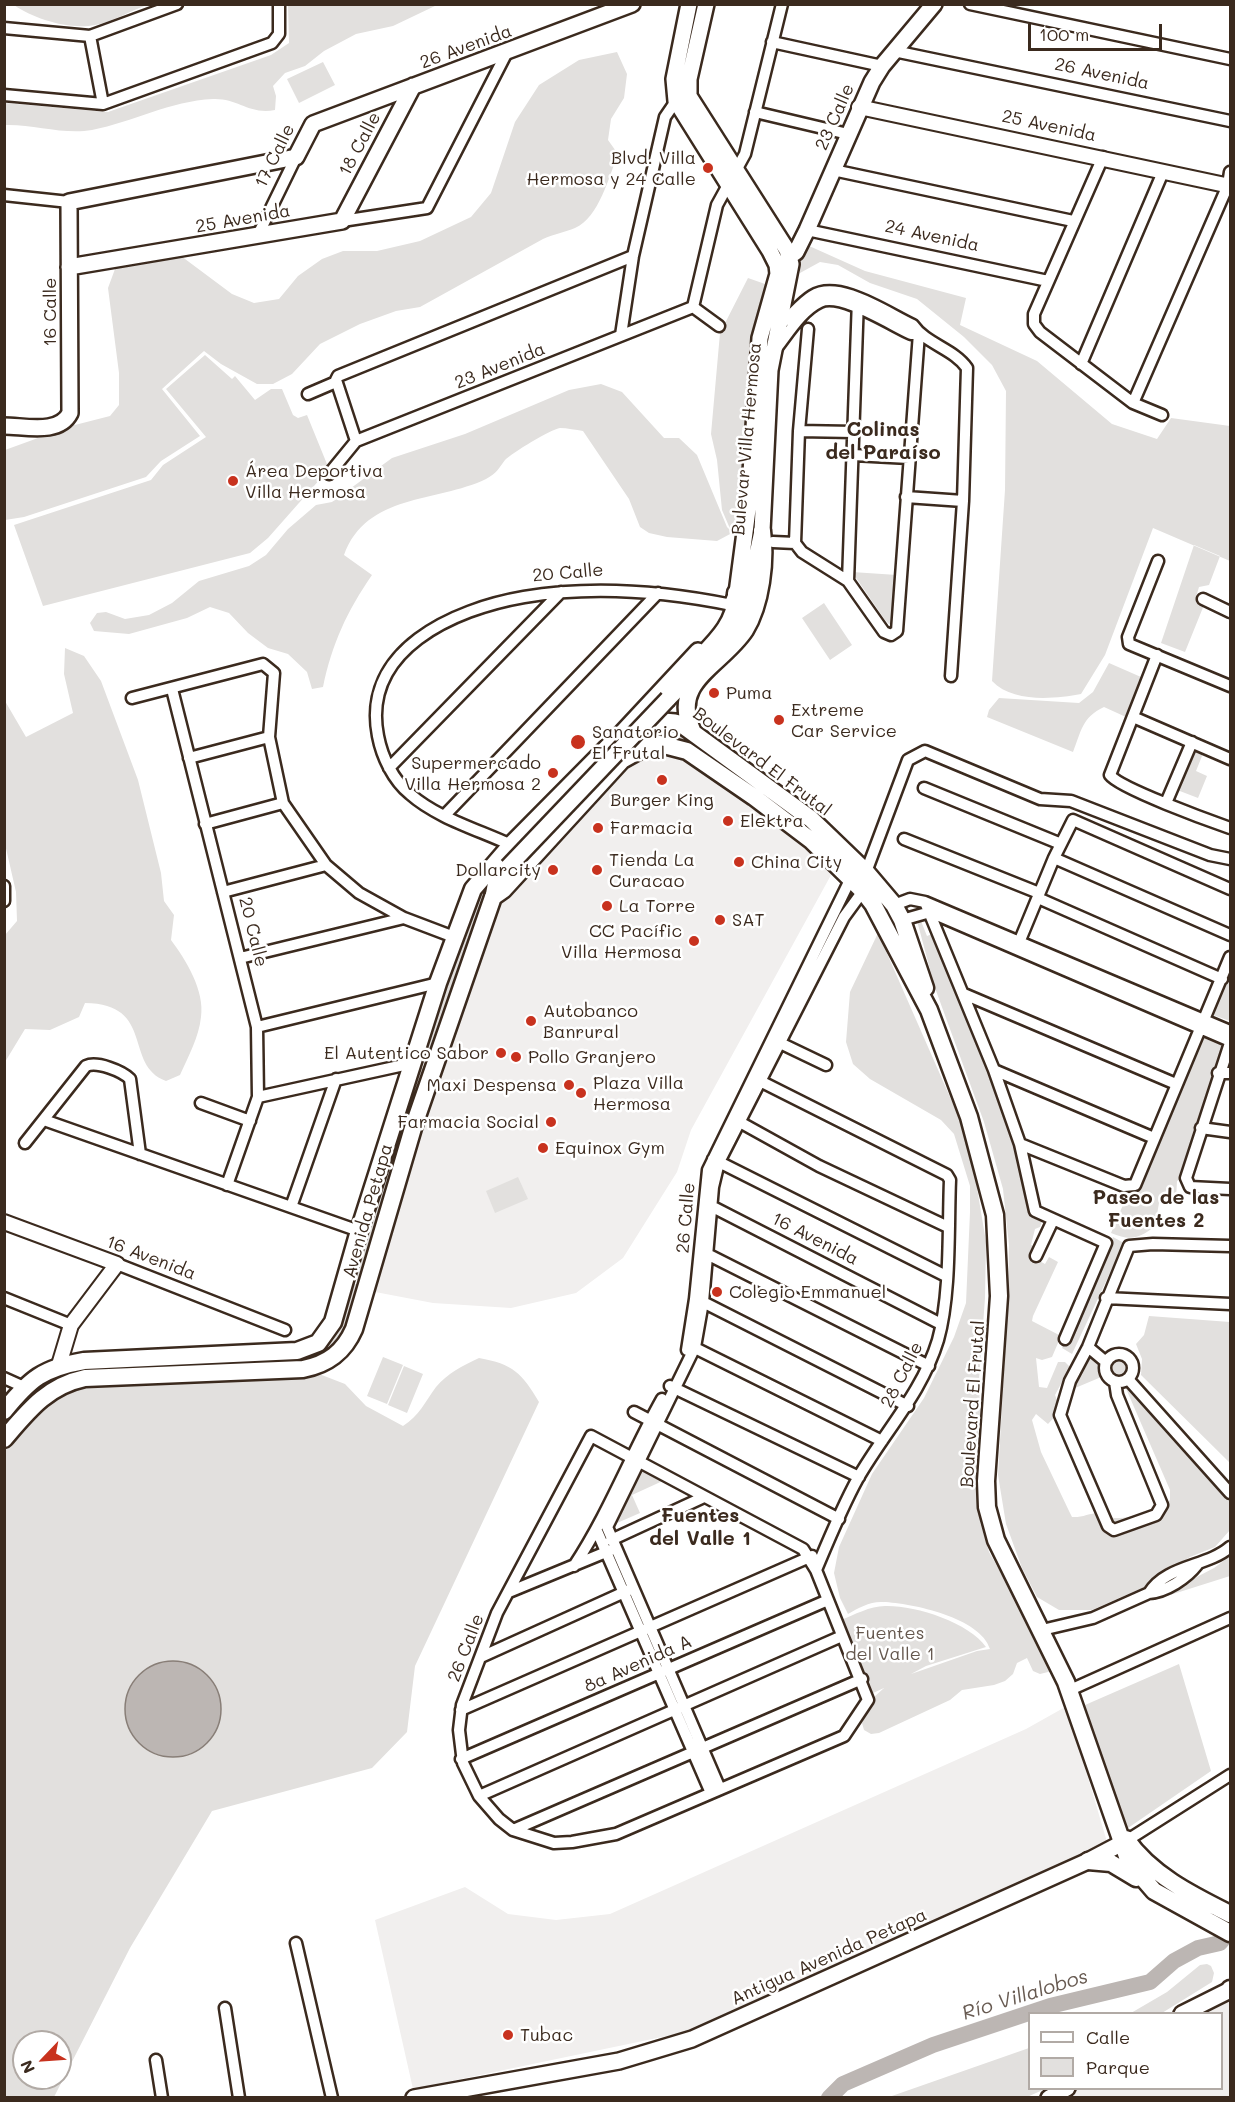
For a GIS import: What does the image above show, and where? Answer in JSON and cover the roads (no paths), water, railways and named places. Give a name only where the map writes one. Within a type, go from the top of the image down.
[{"type":"main road","name":"26 Avenida","points":[[313,124],[506,54],[632,4]]},
{"type":"main road","points":[[689,4],[674,79],[682,99],[737,172],[789,257]]},
{"type":"main road","points":[[682,99],[689,79],[706,4]]},
{"type":"main road","name":"23 Calle","points":[[789,257],[796,252],[807,230],[859,107],[882,66],[929,5]]},
{"type":"main road","name":"18 Calle","points":[[342,221],[413,86]]},
{"type":"main road","name":"Bulevar Villa Hermosa","points":[[621,738],[721,626],[734,599],[749,502],[760,338],[778,270],[770,251],[726,185],[682,99]]},
{"type":"main road","name":"17 Calle","points":[[296,157],[313,124]]},
{"type":"main road","points":[[69,202],[296,157]]},
{"type":"main road","name":"16 Calle","points":[[4,426],[54,427],[65,421],[70,413],[69,202]]},
{"type":"main road","name":"25 Avenida","points":[[69,267],[342,221]]},
{"type":"main road","name":"Bulevar Villa Hermosa","points":[[493,897],[495,886],[508,867],[735,630],[746,606],[765,537],[773,352],[791,273],[789,257]]},
{"type":"main road","points":[[692,730],[685,710],[687,694],[734,644],[752,615],[765,537]]},
{"type":"main road","points":[[693,665],[728,626],[737,606],[734,599]]},
{"type":"main road","points":[[621,738],[636,739],[638,750],[654,744],[670,745],[664,730],[668,724],[675,722]]},
{"type":"main road","name":"Boulevard El Frutal","points":[[621,738],[646,726],[675,722],[692,730],[811,819],[859,875],[898,913],[925,985],[929,1010]]},
{"type":"main road","name":"Avenida Petapa","points":[[4,1411],[24,1387],[39,1375],[59,1365],[84,1361],[297,1352],[322,1339],[333,1322],[359,1231],[438,983],[454,937],[477,884],[511,845],[621,738]]},
{"type":"main road","name":"Boulevard El Frutal","points":[[670,745],[687,751],[724,776],[859,875],[868,897],[929,1010],[969,1118],[984,1168],[996,1223],[999,1296],[987,1450],[987,1507],[1001,1553],[1042,1630],[1070,1690],[1114,1821],[1134,1869],[1154,1891],[1203,1910],[1230,1914]]},
{"type":"main road","name":"Avenida Petapa","points":[[4,1439],[36,1402],[68,1382],[85,1378],[303,1369],[321,1364],[334,1357],[348,1341],[357,1318],[433,1068],[493,897],[503,890],[554,831],[622,760],[638,750]]},
{"type":"main road","points":[[800,821],[825,852]]},
{"type":"main road","points":[[868,897],[879,904],[893,920],[898,913]]},
{"type":"main road","points":[[414,1063],[433,1068]]},
{"type":"main road","points":[[245,1354],[246,1371]]},
{"type":"main road","name":"Boulevard El Frutal","points":[[1124,1842],[1203,1910]]},
{"type":"main road","name":"Antigua Avenida Petapa","points":[[414,2097],[619,2061],[692,2039],[1089,1861],[1124,1842]]},
{"type":"main road","points":[[1089,1861],[1106,1862],[1123,1869],[1154,1891]]},
{"type":"main road","points":[[1203,1910],[1230,1933]]},
{"type":"main road","points":[[1184,2012],[1230,1990]]},
{"type":"main road","points":[[1049,2097],[1063,2090]]},
{"type":"street","points":[[4,28],[90,36],[177,4]]},
{"type":"street","points":[[4,95],[103,104],[276,39],[279,34],[279,4]]},
{"type":"street","points":[[719,326],[693,306],[714,213],[726,185],[737,172],[745,154],[782,4]]},
{"type":"street","points":[[970,4],[1230,59]]},
{"type":"street","points":[[90,36],[103,104]]},
{"type":"street","points":[[772,42],[882,66]]},
{"type":"street","name":"26 Avenida","points":[[894,51],[1230,121]]},
{"type":"street","name":"25 Avenida","points":[[342,221],[423,210],[428,206],[506,54]]},
{"type":"street","points":[[621,335],[633,256],[665,117],[682,99]]},
{"type":"street","name":"25 Avenida","points":[[859,107],[1163,172],[1229,181]]},
{"type":"street","points":[[755,112],[848,134]]},
{"type":"street","name":"17 Calle","points":[[257,237],[296,157]]},
{"type":"street","points":[[1103,158],[1073,221],[1034,314],[1034,324],[1081,364],[1133,403],[1162,415]]},
{"type":"street","points":[[833,170],[1073,221]]},
{"type":"street","points":[[1081,364],[1163,172]]},
{"type":"street","points":[[1133,403],[1229,181]]},
{"type":"street","points":[[4,195],[69,202]]},
{"type":"street","name":"24 Avenida","points":[[807,230],[1048,281]]},
{"type":"street","points":[[308,394],[337,379],[633,256]]},
{"type":"street","points":[[777,327],[816,294],[834,290],[845,292],[858,304],[848,581]]},
{"type":"street","points":[[773,352],[804,314],[821,301],[832,299],[858,304],[913,325],[919,333],[961,361],[968,371],[963,501],[951,676]]},
{"type":"street","name":"23 Avenida","points":[[329,474],[356,441],[693,306]]},
{"type":"street","points":[[808,329],[799,431],[795,543],[802,552],[848,581],[888,635],[894,634],[899,628],[906,497],[919,333]]},
{"type":"street","points":[[337,379],[356,441]]},
{"type":"street","points":[[799,431],[854,432]]},
{"type":"street","points":[[853,455],[909,458]]},
{"type":"street","points":[[906,497],[963,501]]},
{"type":"street","points":[[765,537],[795,543]]},
{"type":"street","points":[[1158,561],[1127,641],[1131,646],[1230,686]]},
{"type":"street","name":"20 Calle","points":[[511,845],[426,806],[410,794],[389,768],[380,745],[375,722],[375,698],[382,680],[402,652],[431,630],[459,616],[523,597],[613,589],[734,599]]},
{"type":"street","points":[[389,768],[561,592]]},
{"type":"street","points":[[446,815],[658,593]]},
{"type":"street","points":[[1203,599],[1230,612]]},
{"type":"street","points":[[1157,655],[1110,774],[1117,781],[1230,828]]},
{"type":"street","points":[[132,698],[263,664],[274,673],[269,737],[283,803],[326,865],[359,893],[404,918],[454,937]]},
{"type":"street","name":"20 Calle","points":[[172,689],[257,1028],[258,1097],[227,1185]]},
{"type":"street","points":[[1133,717],[1230,759]]},
{"type":"street","points":[[189,758],[269,737]]},
{"type":"street","points":[[1166,803],[1192,742]]},
{"type":"street","name":"26 Calle","points":[[777,1042],[859,875],[908,760],[925,751],[1040,799],[1071,801],[1210,855],[1230,860]]},
{"type":"street","points":[[924,788],[1061,844]]},
{"type":"street","points":[[205,824],[283,803]]},
{"type":"street","points":[[1018,945],[1054,858],[1074,820],[1230,889]]},
{"type":"street","points":[[904,839],[1038,896],[1222,979]]},
{"type":"street","points":[[1054,858],[1230,935]]},
{"type":"street","points":[[223,892],[326,865]]},
{"type":"street","points":[[4,886],[4,901]]},
{"type":"street","name":"26 Calle","points":[[574,1566],[597,1531],[692,1346],[699,1300],[708,1204],[716,1161],[844,917],[868,897]]},
{"type":"street","points":[[898,913],[910,899],[1201,1024],[1230,1042],[1186,1181],[1190,1187],[1197,1189],[1230,1189]]},
{"type":"street","points":[[898,913],[927,907]]},
{"type":"street","points":[[927,907],[994,1070],[1020,1144],[1034,1210],[1107,1244],[1065,1339]]},
{"type":"street","points":[[240,958],[404,918]]},
{"type":"street","points":[[1020,1144],[1131,1187],[1136,1184],[1230,957]]},
{"type":"street","points":[[257,1028],[438,983]]},
{"type":"street","points":[[964,994],[1176,1084]]},
{"type":"street","points":[[1201,1024],[1230,1031]]},
{"type":"street","points":[[777,1042],[826,1065]]},
{"type":"street","points":[[258,1097],[414,1063]]},
{"type":"street","points":[[25,1143],[86,1066],[90,1064],[125,1074],[130,1079],[140,1154]]},
{"type":"street","points":[[994,1070],[1154,1138]]},
{"type":"street","points":[[1218,1074],[1230,1073]]},
{"type":"street","points":[[291,1207],[336,1079]]},
{"type":"street","name":"28 Calle","points":[[757,1079],[947,1176],[950,1180],[946,1276],[941,1324],[929,1366],[908,1406],[859,1478],[816,1570]]},
{"type":"street","points":[[201,1102],[250,1121]]},
{"type":"street","points":[[44,1120],[359,1231]]},
{"type":"street","points":[[737,1120],[819,1166],[948,1227]]},
{"type":"street","points":[[1201,1128],[1230,1132]]},
{"type":"street","points":[[716,1161],[946,1276]]},
{"type":"street","name":"16 Avenida","points":[[708,1204],[941,1324]]},
{"type":"street","points":[[1036,1256],[1053,1220]]},
{"type":"street","name":"16 Avenida","points":[[4,1222],[285,1330]]},
{"type":"street","points":[[1107,1362],[1106,1374],[1115,1382],[1117,1395],[1162,1508],[1156,1515],[1114,1530],[1108,1526],[1060,1415],[1070,1381],[1088,1347],[1129,1246],[1153,1244],[1230,1246]]},
{"type":"street","points":[[704,1252],[929,1366]]},
{"type":"street","points":[[59,1365],[71,1325],[117,1264]]},
{"type":"street","points":[[4,1298],[71,1325]]},
{"type":"street","points":[[1106,1298],[1230,1304]]},
{"type":"street","points":[[699,1300],[908,1406]]},
{"type":"street","points":[[692,1346],[882,1442]]},
{"type":"street","points":[[1088,1347],[1107,1362]]},
{"type":"street","points":[[1107,1362],[1117,1355],[1129,1359],[1132,1371],[1128,1379]]},
{"type":"street","points":[[4,1378],[24,1387]]},
{"type":"street","points":[[1115,1382],[1128,1379]]},
{"type":"street","points":[[1128,1379],[1230,1493]]},
{"type":"street","points":[[672,1387],[859,1478]]},
{"type":"street","points":[[634,1412],[839,1519]]},
{"type":"street","name":"26 Calle","points":[[513,1830],[479,1796],[461,1759],[461,1710],[508,1592],[591,1436],[634,1459]]},
{"type":"street","points":[[513,1830],[554,1843],[616,1834],[848,1733],[868,1700],[862,1679],[808,1556],[796,1545],[634,1459]]},
{"type":"street","name":"26 Calle","points":[[610,1547],[608,1524],[634,1459]]},
{"type":"street","points":[[508,1592],[574,1566],[704,1497]]},
{"type":"street","points":[[597,1531],[610,1547],[715,1791]]},
{"type":"street","points":[[1042,1630],[1094,1618],[1149,1593],[1154,1586],[1170,1576],[1187,1567],[1197,1565],[1230,1547]]},
{"type":"street","points":[[461,1710],[751,1584],[808,1556],[822,1557]]},
{"type":"street","points":[[481,1657],[628,1590]]},
{"type":"street","name":"8a Avenida A","points":[[461,1759],[828,1600]]},
{"type":"street","points":[[1070,1690],[1230,1618]]},
{"type":"street","points":[[479,1796],[842,1636]]},
{"type":"street","points":[[513,1830],[862,1679]]},
{"type":"street","name":"Antigua Avenida Petapa","points":[[1124,1842],[1230,1775]]},
{"type":"street","points":[[296,1943],[332,2097]]},
{"type":"street","points":[[225,2008],[239,2097]]},
{"type":"street","points":[[156,2060],[162,2097]]},
{"type":"waterway","name":"Río Villalobos","points":[[1032,2012],[1150,1982],[1174,1961],[1198,1948],[1220,1943],[1230,1931]]},
{"type":"waterway","name":"Río Villalobos","points":[[829,2098],[843,2084],[933,2045],[1028,2013]]},
{"type":"tunnel","points":[[659,718],[757,790]]},
{"type":"place","name":"Blvd. Villa Hermosa y 24 Calle","points":[[708,168]]},
{"type":"place","name":"Área Deportiva Villa Hermosa","points":[[233,481]]},
{"type":"place","name":"Puma","points":[[714,693]]},
{"type":"place","name":"Extreme Car Service","points":[[779,720]]},
{"type":"place","name":"Sanatorio El Frutal","points":[[578,742]]},
{"type":"place","name":"Supermercado Villa Hermosa 2","points":[[553,773]]},
{"type":"place","name":"Burger King","points":[[662,780]]},
{"type":"place","name":"Elektra","points":[[728,821]]},
{"type":"place","name":"Farmacia","points":[[598,828]]},
{"type":"place","name":"China City","points":[[739,862]]},
{"type":"place","name":"Dollarcity","points":[[553,870]]},
{"type":"place","name":"Tienda La Curacao","points":[[597,870]]},
{"type":"place","name":"La Torre","points":[[607,906]]},
{"type":"place","name":"SAT","points":[[720,920]]},
{"type":"place","name":"CC Pacífic Villa Hermosa","points":[[694,941]]},
{"type":"place","name":"Autobanco Banrural","points":[[531,1021]]},
{"type":"place","name":"El Autentico Sabor","points":[[501,1053]]},
{"type":"place","name":"Pollo Granjero","points":[[516,1057]]},
{"type":"place","name":"Maxi Despensa","points":[[569,1085]]},
{"type":"place","name":"Plaza Villa Hermosa","points":[[581,1093]]},
{"type":"place","name":"Farmacia Social","points":[[551,1122]]},
{"type":"place","name":"Equinox Gym","points":[[543,1148]]},
{"type":"place","name":"Colegio Emmanuel","points":[[717,1292]]},
{"type":"place","name":"Tubac","points":[[508,2035]]},
{"type":"district","name":"Colinas del Paraíso","points":[[883,442]]},
{"type":"district","name":"Paseo de las Fuentes 2","points":[[1156,1210]]},
{"type":"district","name":"Fuentes del Valle 1","points":[[700,1528]]}]
